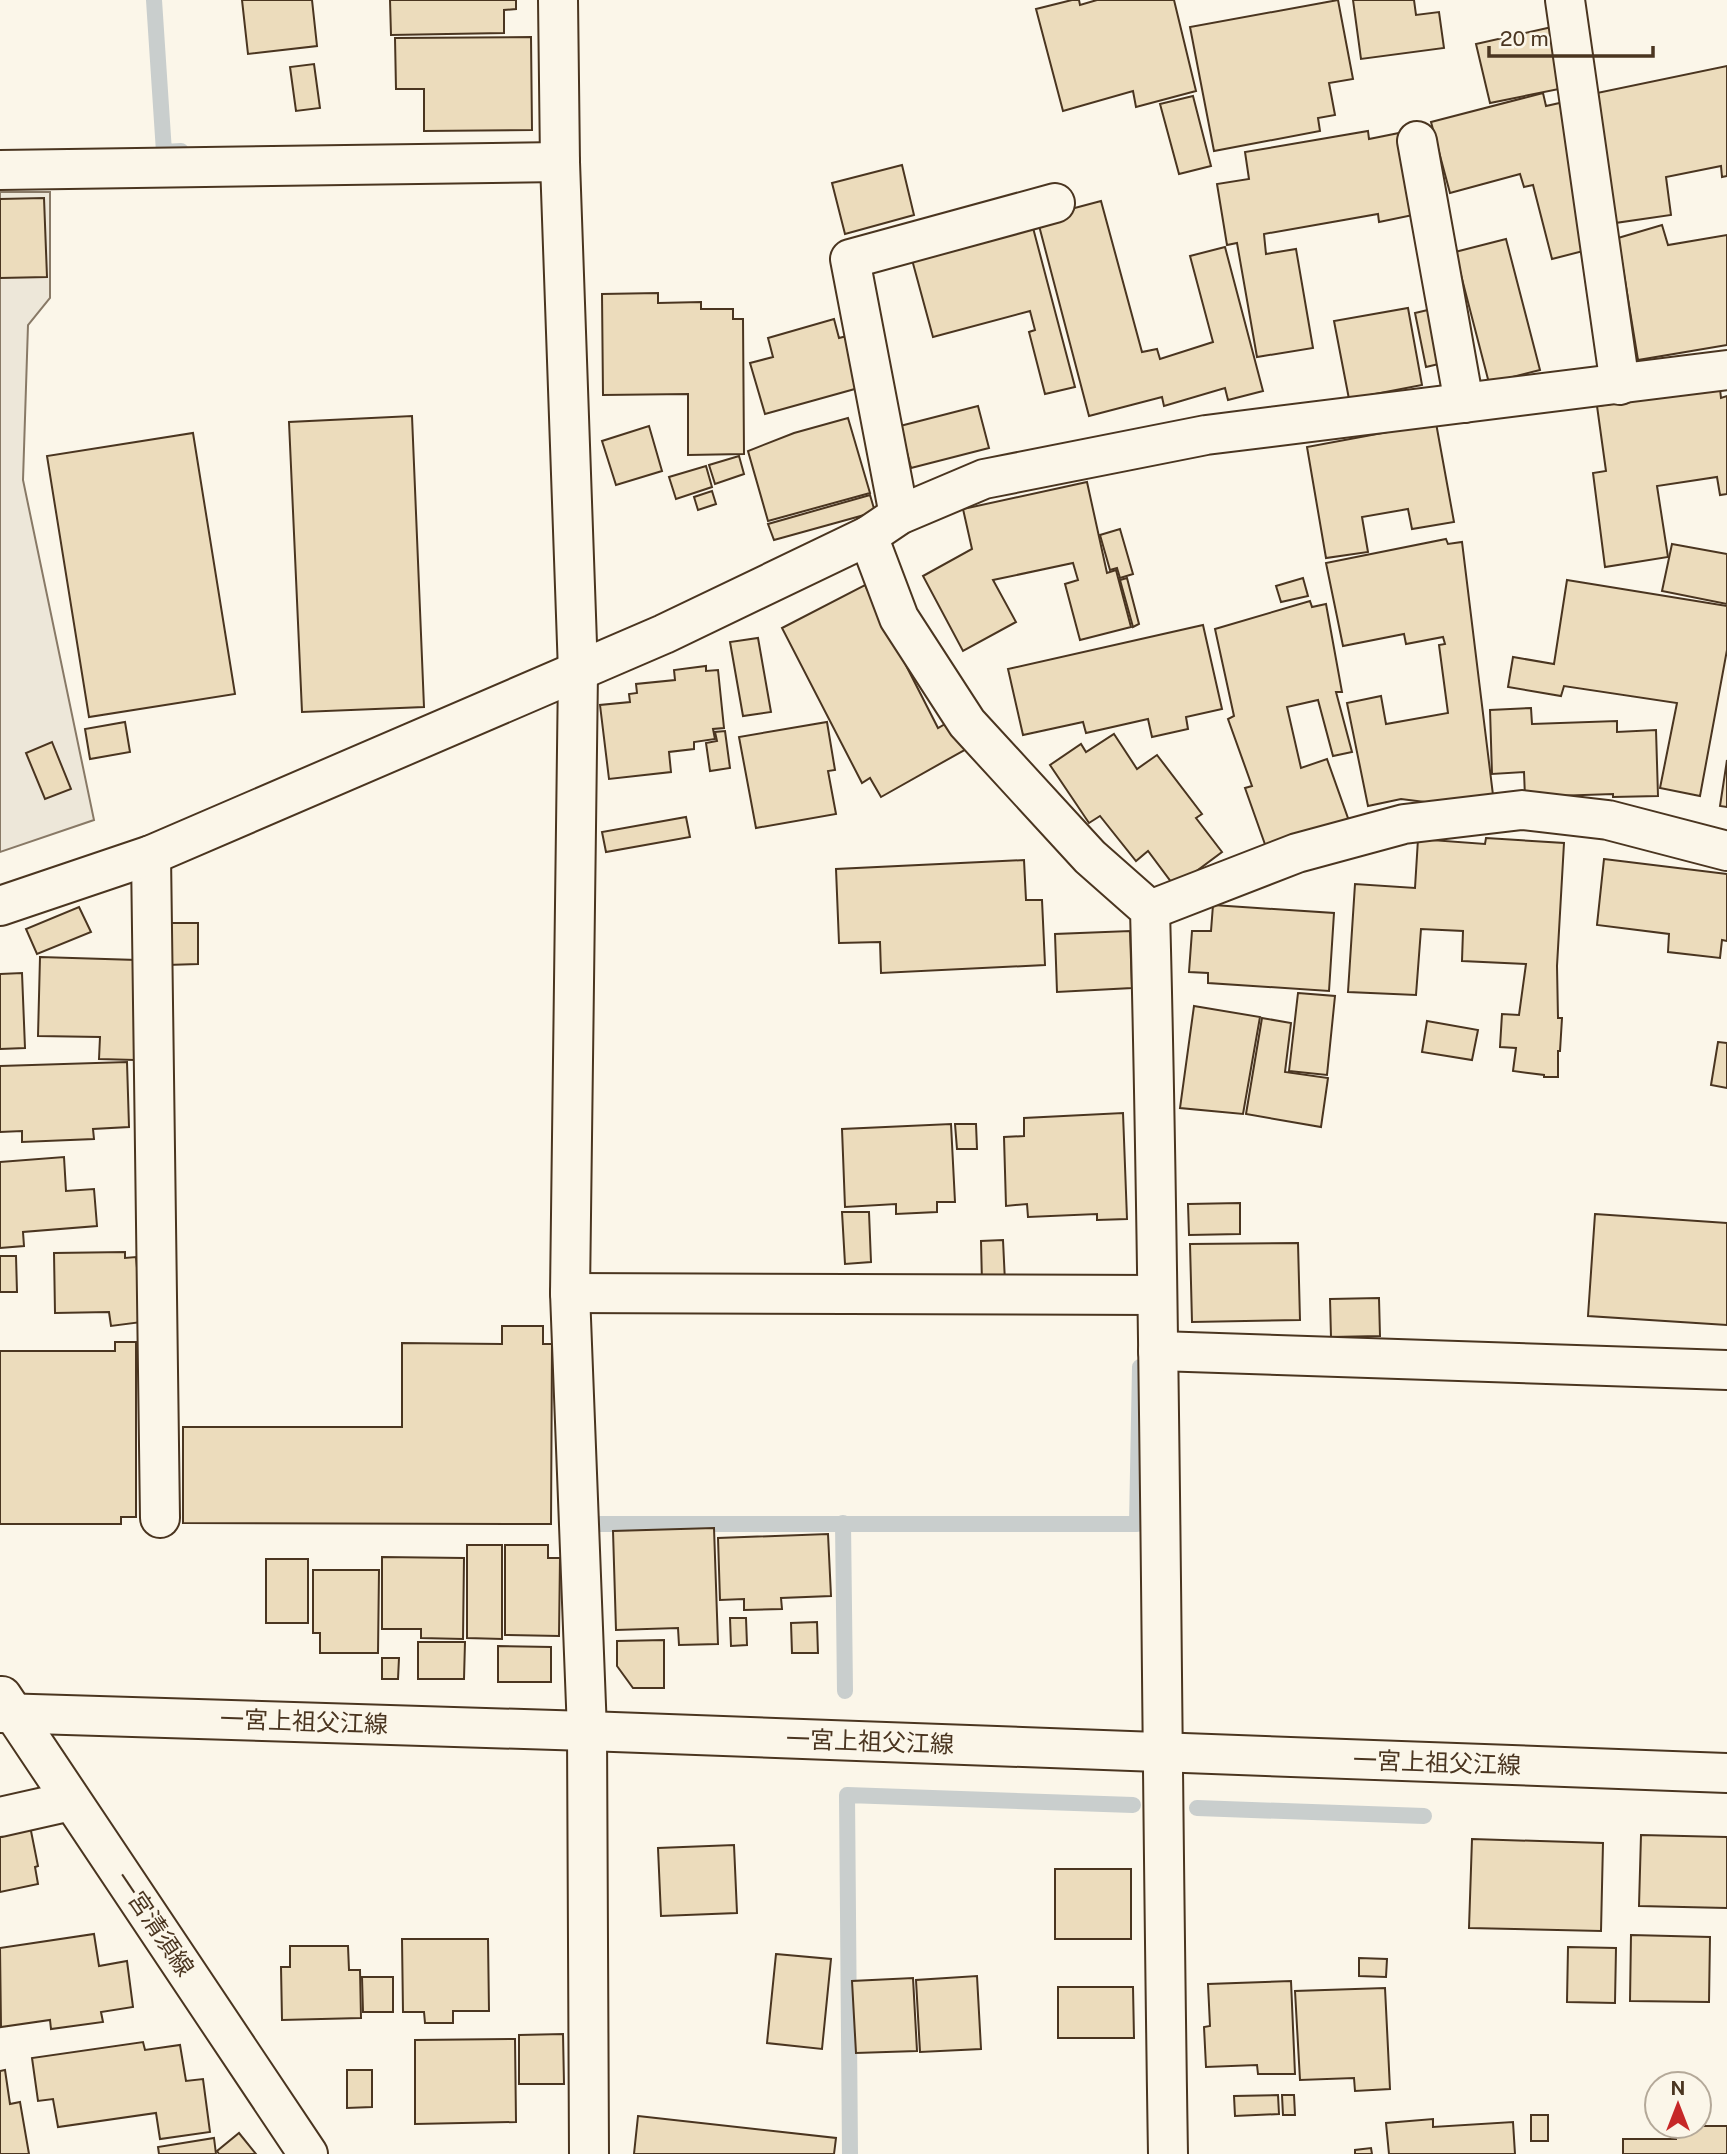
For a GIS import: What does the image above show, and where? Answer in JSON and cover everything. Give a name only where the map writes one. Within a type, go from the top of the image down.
[{"type":"street","points":[[558,0],[560,162],[578,671],[570,1293],[587,1731],[589,2154]]},
{"type":"street","points":[[1565,0],[1620,385]]},
{"type":"street","points":[[1417,141],[1464,403]]},
{"type":"street","points":[[0,170],[560,162]]},
{"type":"street","points":[[1055,203],[850,259],[883,525],[899,618],[967,723],[1090,857],[1150,910],[1168,2154]]},
{"type":"street","points":[[0,906],[151,855],[664,634],[883,525],[984,479],[1206,435],[1727,370]]},
{"type":"street","points":[[1150,910],[1297,853],[1391,827],[1522,810],[1608,820],[1727,851]]},
{"type":"street","points":[[151,855],[159,1518]]},
{"type":"street","points":[[570,1293],[1157,1294]]},
{"type":"street","points":[[1158,1351],[1727,1370]]},
{"type":"street","name":"一宮上祖父江線","points":[[5,1706],[587,1731],[1727,1773]]},
{"type":"street","name":"一宮清須線","points":[[5,1706],[308,2154]]},
{"type":"street","points":[[0,1817],[71,1801]]},
{"type":"shaded area","points":[[0,192],[50,192],[50,298],[28,325],[23,480],[94,820],[0,852]]},
{"type":"building","points":[[242,0],[312,0],[317,46],[248,54]]},
{"type":"building","points":[[390,0],[516,0],[516,9],[504,10],[504,33],[391,35]]},
{"type":"building","points":[[1079,0],[1080,5],[1097,0],[1174,0],[1196,91],[1136,107],[1133,91],[1063,111],[1036,9]]},
{"type":"building","points":[[1338,0],[1353,79],[1329,83],[1335,115],[1318,118],[1320,131],[1214,151],[1190,27]]},
{"type":"building","points":[[1353,0],[1414,0],[1416,15],[1439,12],[1444,48],[1361,59]]},
{"type":"building","points":[[1552,27],[1559,89],[1490,103],[1476,44]]},
{"type":"building","points":[[531,37],[532,130],[424,131],[424,89],[396,89],[395,38]]},
{"type":"building","points":[[314,64],[320,108],[296,111],[290,67]]},
{"type":"building","points":[[1727,66],[1727,176],[1722,177],[1721,166],[1666,177],[1671,215],[1615,223],[1597,93]]},
{"type":"building","points":[[1543,93],[1546,106],[1564,102],[1591,249],[1552,259],[1533,185],[1524,187],[1520,174],[1450,193],[1431,122]]},
{"type":"building","points":[[1193,96],[1211,166],[1179,174],[1160,104]]},
{"type":"building","points":[[1368,131],[1369,139],[1399,133],[1413,215],[1379,222],[1378,214],[1264,234],[1266,254],[1296,249],[1313,348],[1257,357],[1237,243],[1227,245],[1217,184],[1249,179],[1245,152]]},
{"type":"building","points":[[902,165],[914,215],[845,234],[832,183]]},
{"type":"building","points":[[44,198],[47,277],[0,278],[0,199]]},
{"type":"building","points":[[1101,201],[1142,352],[1157,349],[1160,359],[1213,342],[1190,256],[1225,247],[1263,391],[1228,400],[1225,388],[1164,406],[1162,397],[1089,416],[1037,218]]},
{"type":"building","points":[[1032,224],[1075,387],[1045,394],[1029,332],[1035,330],[1030,311],[933,337],[911,256]]},
{"type":"building","points":[[1662,225],[1668,245],[1727,235],[1727,345],[1638,360],[1618,238]]},
{"type":"building","points":[[1506,239],[1540,370],[1489,383],[1455,252]]},
{"type":"building","points":[[658,293],[658,303],[701,302],[701,309],[733,309],[733,319],[743,319],[744,454],[688,455],[688,394],[603,395],[602,294]]},
{"type":"building","points":[[1408,308],[1422,385],[1349,399],[1334,321]]},
{"type":"building","points":[[1432,309],[1443,363],[1426,367],[1415,313]]},
{"type":"building","points":[[834,319],[839,338],[847,336],[862,387],[765,414],[750,363],[773,357],[768,338]]},
{"type":"building","points":[[1720,389],[1721,398],[1727,396],[1727,494],[1720,495],[1717,477],[1657,486],[1668,557],[1605,567],[1593,473],[1606,471],[1597,406]]},
{"type":"building","points":[[978,406],[989,448],[911,468],[900,426]]},
{"type":"building","points":[[412,416],[424,707],[302,712],[289,422]]},
{"type":"building","points":[[848,418],[870,493],[768,521],[748,451],[794,433]]},
{"type":"building","points":[[1436,423],[1454,522],[1412,529],[1408,509],[1362,517],[1368,552],[1326,558],[1307,447]]},
{"type":"building","points":[[649,426],[662,471],[616,485],[602,441]]},
{"type":"building","points":[[193,433],[235,694],[89,717],[47,456]]},
{"type":"building","points":[[739,456],[744,474],[715,484],[709,465]]},
{"type":"building","points":[[706,466],[712,487],[676,499],[669,477]]},
{"type":"building","points":[[1087,482],[1107,573],[1116,570],[1131,627],[1080,640],[1065,584],[1078,580],[1073,563],[993,580],[1016,622],[963,651],[923,576],[972,549],[963,509]]},
{"type":"building","points":[[712,491],[716,504],[698,510],[694,497]]},
{"type":"building","points":[[870,495],[875,512],[774,540],[768,524]]},
{"type":"building","points":[[1120,529],[1133,574],[1120,578],[1117,568],[1110,570],[1100,535]]},
{"type":"building","points":[[1446,539],[1448,544],[1462,542],[1493,795],[1433,803],[1401,799],[1368,806],[1347,703],[1381,696],[1386,724],[1448,713],[1439,645],[1445,644],[1443,637],[1406,644],[1404,634],[1343,646],[1326,563]]},
{"type":"building","points":[[1672,544],[1727,554],[1727,604],[1662,591]]},
{"type":"building","points":[[1127,578],[1139,624],[1133,627],[1120,580]]},
{"type":"building","points":[[1303,578],[1308,596],[1281,602],[1276,586]]},
{"type":"building","points":[[1567,580],[1727,606],[1727,650],[1700,796],[1660,788],[1677,703],[1564,686],[1561,696],[1508,687],[1513,657],[1554,664]]},
{"type":"building","points":[[865,585],[938,728],[952,720],[968,748],[881,797],[870,778],[862,783],[782,628]]},
{"type":"building","points":[[1310,601],[1312,607],[1326,604],[1342,692],[1336,692],[1352,752],[1333,756],[1318,700],[1287,707],[1301,768],[1327,759],[1349,821],[1267,850],[1245,788],[1252,786],[1228,719],[1234,716],[1215,629]]},
{"type":"building","points":[[1203,625],[1222,709],[1186,717],[1188,729],[1152,737],[1148,719],[1086,733],[1083,722],[1023,735],[1008,669]]},
{"type":"building","points":[[758,638],[771,712],[743,716],[730,642]]},
{"type":"building","points":[[706,666],[706,671],[718,670],[724,728],[713,729],[715,739],[694,742],[694,749],[669,752],[671,772],[609,779],[600,705],[630,702],[629,694],[637,693],[636,684],[675,680],[674,670]]},
{"type":"building","points":[[1531,708],[1532,724],[1617,721],[1617,732],[1656,730],[1658,796],[1613,797],[1613,794],[1525,797],[1524,772],[1492,774],[1490,710]]},
{"type":"building","points":[[125,722],[130,752],[90,759],[85,729]]},
{"type":"building","points":[[827,722],[835,770],[828,771],[836,814],[756,828],[739,737]]},
{"type":"building","points":[[725,731],[730,768],[710,771],[706,743],[717,741],[715,732]]},
{"type":"building","points":[[1114,734],[1137,769],[1157,755],[1202,814],[1196,818],[1222,852],[1175,887],[1148,851],[1136,861],[1100,816],[1089,823],[1050,765],[1081,744],[1086,752]]},
{"type":"building","points":[[52,742],[71,789],[45,799],[26,753]]},
{"type":"building","points":[[1727,760],[1727,807],[1720,806]]},
{"type":"building","points":[[686,817],[690,837],[606,852],[602,832]]},
{"type":"building","points":[[1486,838],[1564,843],[1557,966],[1558,1018],[1562,1018],[1558,1077],[1513,1071],[1516,1048],[1500,1047],[1502,1014],[1519,1015],[1526,964],[1462,961],[1463,931],[1421,929],[1416,995],[1348,992],[1355,884],[1415,888],[1418,839],[1485,844]]},
{"type":"building","points":[[1604,859],[1727,874],[1727,941],[1722,940],[1720,958],[1668,952],[1669,934],[1597,925]]},
{"type":"building","points":[[1024,860],[1026,900],[1042,900],[1045,965],[881,973],[880,942],[839,943],[836,869]]},
{"type":"building","points":[[1213,905],[1334,913],[1329,991],[1208,983],[1208,973],[1189,972],[1192,931],[1211,931]]},
{"type":"building","points":[[79,907],[91,932],[37,954],[26,929]]},
{"type":"building","points":[[167,923],[198,923],[198,964],[167,965]]},
{"type":"building","points":[[1130,931],[1132,988],[1057,992],[1055,934]]},
{"type":"building","points":[[40,957],[137,960],[135,1060],[99,1059],[100,1037],[38,1036]]},
{"type":"building","points":[[22,973],[25,1048],[0,1049],[0,974]]},
{"type":"building","points":[[1298,993],[1335,996],[1327,1075],[1289,1071]]},
{"type":"building","points":[[1194,1006],[1260,1017],[1243,1114],[1180,1108]]},
{"type":"building","points":[[1262,1018],[1291,1023],[1285,1072],[1328,1078],[1321,1127],[1246,1114]]},
{"type":"building","points":[[1427,1021],[1478,1030],[1472,1060],[1422,1052]]},
{"type":"building","points":[[1718,1042],[1727,1043],[1727,1088],[1711,1085]]},
{"type":"building","points":[[127,1062],[129,1127],[93,1129],[94,1139],[22,1142],[22,1131],[0,1132],[0,1066]]},
{"type":"building","points":[[1123,1113],[1127,1219],[1097,1220],[1097,1214],[1028,1217],[1027,1204],[1006,1206],[1004,1137],[1024,1136],[1024,1118]]},
{"type":"building","points":[[951,1124],[955,1202],[937,1202],[937,1212],[896,1214],[896,1204],[845,1207],[842,1129]]},
{"type":"building","points":[[955,1124],[976,1124],[977,1149],[957,1149]]},
{"type":"building","points":[[64,1157],[66,1191],[94,1189],[97,1226],[23,1232],[24,1246],[0,1248],[0,1162]]},
{"type":"building","points":[[1240,1203],[1240,1234],[1189,1235],[1188,1204]]},
{"type":"building","points":[[842,1212],[869,1212],[871,1262],[845,1264]]},
{"type":"building","points":[[1595,1214],[1727,1223],[1727,1325],[1588,1316]]},
{"type":"building","points":[[1003,1240],[1005,1282],[982,1283],[981,1241]]},
{"type":"building","points":[[1298,1243],[1300,1320],[1192,1322],[1190,1244]]},
{"type":"building","points":[[125,1252],[125,1258],[136,1257],[142,1322],[111,1326],[109,1312],[55,1313],[54,1253]]},
{"type":"building","points":[[0,1256],[16,1256],[17,1292],[0,1292]]},
{"type":"building","points":[[1379,1298],[1380,1336],[1331,1337],[1330,1299]]},
{"type":"building","points":[[502,1326],[543,1326],[543,1344],[552,1344],[551,1524],[183,1523],[183,1427],[402,1427],[402,1343],[502,1344]]},
{"type":"building","points":[[115,1342],[136,1342],[136,1517],[121,1517],[121,1524],[0,1524],[0,1351],[115,1351]]},
{"type":"building","points":[[714,1528],[718,1644],[679,1645],[678,1628],[616,1630],[613,1531]]},
{"type":"building","points":[[828,1534],[831,1596],[781,1598],[782,1609],[744,1610],[744,1599],[720,1600],[718,1538]]},
{"type":"building","points":[[467,1545],[502,1545],[502,1639],[467,1638]]},
{"type":"building","points":[[505,1545],[548,1545],[548,1558],[560,1558],[559,1636],[505,1635]]},
{"type":"building","points":[[382,1557],[464,1558],[463,1639],[421,1638],[421,1629],[382,1629]]},
{"type":"building","points":[[266,1559],[308,1559],[308,1623],[266,1623]]},
{"type":"building","points":[[313,1570],[379,1570],[378,1653],[320,1653],[320,1633],[313,1633]]},
{"type":"building","points":[[730,1618],[746,1618],[747,1645],[731,1646]]},
{"type":"building","points":[[817,1622],[818,1653],[792,1653],[791,1623]]},
{"type":"building","points":[[664,1640],[664,1688],[633,1688],[617,1666],[617,1641]]},
{"type":"building","points":[[418,1642],[465,1642],[464,1679],[418,1679]]},
{"type":"building","points":[[498,1646],[551,1647],[551,1682],[498,1682]]},
{"type":"building","points":[[382,1658],[399,1658],[398,1679],[382,1679]]},
{"type":"building","points":[[30,1826],[38,1866],[35,1867],[38,1884],[0,1892],[0,1833]]},
{"type":"building","points":[[1641,1835],[1727,1837],[1727,1908],[1639,1906]]},
{"type":"building","points":[[1472,1839],[1603,1843],[1601,1931],[1469,1928]]},
{"type":"building","points":[[734,1845],[737,1913],[661,1916],[658,1848]]},
{"type":"building","points":[[1055,1869],[1131,1869],[1131,1939],[1055,1939]]},
{"type":"building","points":[[94,1934],[99,1966],[127,1961],[133,2007],[101,2012],[103,2022],[51,2029],[50,2020],[1,2027],[0,1948]]},
{"type":"building","points":[[1631,1935],[1710,1937],[1709,2002],[1630,2001]]},
{"type":"building","points":[[402,1939],[488,1939],[489,2011],[453,2011],[453,2023],[425,2023],[424,2012],[403,2012]]},
{"type":"building","points":[[290,1946],[348,1946],[349,1970],[360,1970],[361,2018],[282,2020],[281,1967],[290,1967]]},
{"type":"building","points":[[1568,1947],[1616,1948],[1615,2003],[1567,2002]]},
{"type":"building","points":[[776,1954],[831,1959],[822,2049],[767,2043]]},
{"type":"building","points":[[1359,1958],[1387,1959],[1386,1977],[1359,1976]]},
{"type":"building","points":[[977,1976],[981,2049],[920,2052],[916,1980]]},
{"type":"building","points":[[362,1977],[393,1977],[393,2012],[363,2012]]},
{"type":"building","points":[[913,1978],[917,2051],[856,2053],[852,1981]]},
{"type":"building","points":[[1291,1981],[1295,2074],[1258,2074],[1257,2065],[1206,2067],[1204,2027],[1210,2026],[1208,1984]]},
{"type":"building","points":[[1058,1987],[1133,1987],[1134,2038],[1058,2038]]},
{"type":"building","points":[[1385,1988],[1390,2089],[1355,2091],[1354,2078],[1300,2080],[1295,1991]]},
{"type":"building","points":[[563,2034],[564,2084],[519,2084],[519,2035]]},
{"type":"building","points":[[515,2039],[516,2122],[415,2124],[415,2040]]},
{"type":"building","points":[[143,2042],[145,2050],[180,2045],[186,2081],[203,2079],[210,2132],[160,2139],[156,2113],[58,2127],[53,2099],[38,2101],[32,2058]]},
{"type":"building","points":[[5,2070],[10,2104],[20,2102],[29,2154],[0,2154],[0,2071]]},
{"type":"building","points":[[347,2070],[372,2070],[372,2107],[347,2108]]},
{"type":"building","points":[[1278,2095],[1279,2114],[1235,2116],[1234,2096]]},
{"type":"building","points":[[1282,2095],[1294,2095],[1295,2115],[1283,2115]]},
{"type":"building","points":[[1531,2115],[1548,2115],[1548,2141],[1531,2141]]},
{"type":"building","points":[[638,2116],[836,2138],[834,2154],[634,2154]]},
{"type":"building","points":[[1433,2119],[1433,2127],[1513,2122],[1515,2154],[1389,2154],[1386,2123]]},
{"type":"building","points":[[1713,2126],[1727,2126],[1727,2154],[1623,2154],[1623,2139],[1713,2140]]},
{"type":"building","points":[[239,2133],[256,2154],[219,2154],[217,2151]]},
{"type":"building","points":[[214,2138],[216,2154],[159,2154],[158,2147]]},
{"type":"building","points":[[1371,2148],[1372,2154],[1355,2154],[1355,2150]]},
{"type":"waterway","points":[[154,0],[164,152],[181,151]]},
{"type":"waterway","points":[[600,1524],[1137,1524],[1140,1367]]},
{"type":"waterway","points":[[843,1523],[845,1691]]},
{"type":"waterway","points":[[850,2154],[847,1795],[1133,1805]]},
{"type":"waterway","points":[[1197,1808],[1424,1816]]}]
